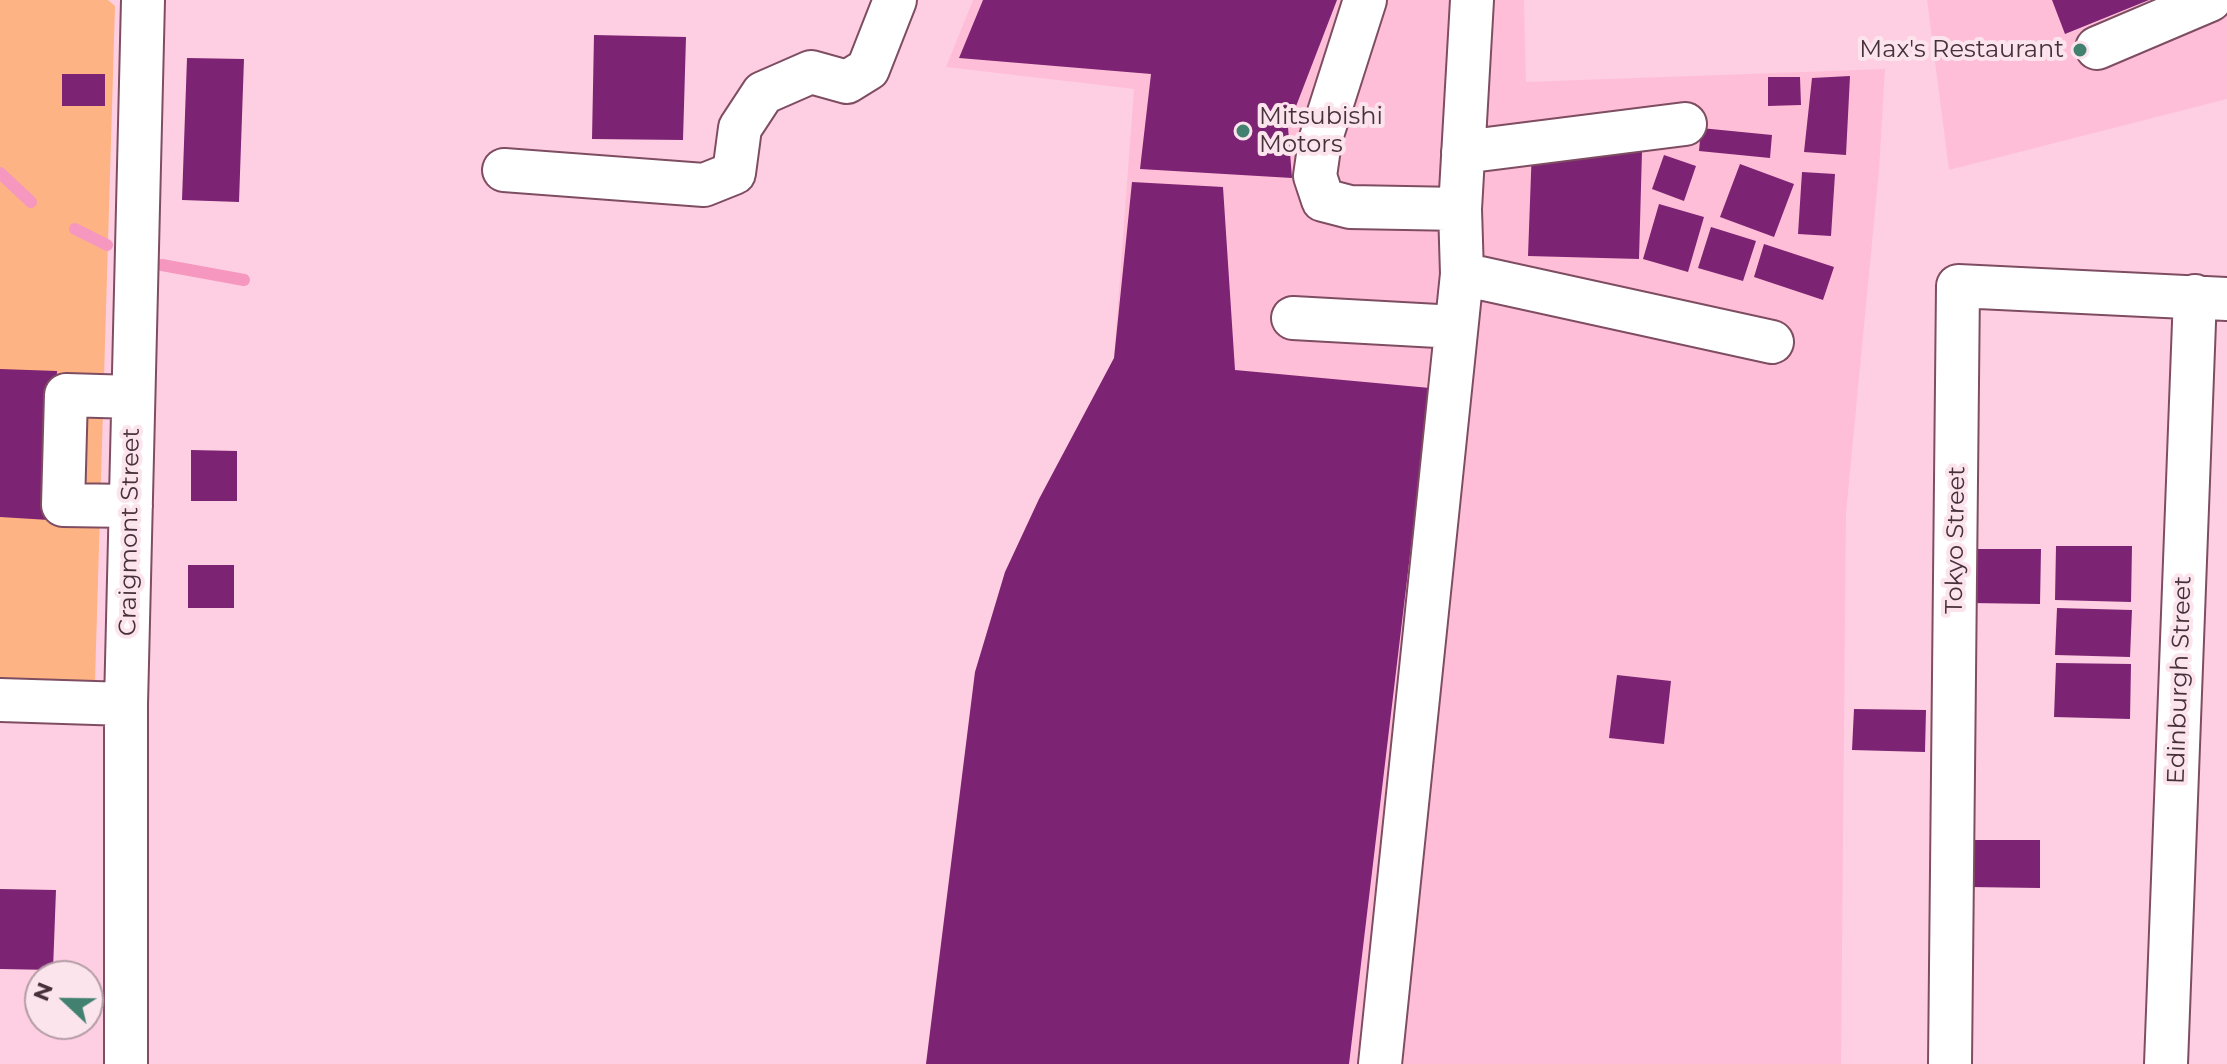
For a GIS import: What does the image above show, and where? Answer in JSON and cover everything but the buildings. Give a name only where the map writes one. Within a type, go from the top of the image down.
[{"type":"street","name":"Craigmont Street","points":[[126,1064],[126,704],[143,0]]},
{"type":"street","points":[[504,170],[704,185],[734,173],[740,128],[763,93],[811,72],[847,82],[868,69],[895,0]]},
{"type":"street","points":[[1365,0],[1320,141],[1315,176],[1323,200],[1350,207],[1460,209]]},
{"type":"street","points":[[1380,1064],[1462,274],[1460,209],[1472,0]]},
{"type":"street","points":[[2097,48],[2210,0]]},
{"type":"street","points":[[1463,152],[1685,124]]},
{"type":"street","points":[[1462,274],[1772,342]]},
{"type":"street","name":"Tokyo Street","points":[[1950,1064],[1958,286],[2211,298]]},
{"type":"street","name":"Edinburgh Street","points":[[2166,1064],[2211,298]]},
{"type":"street","points":[[1293,318],[1456,327]]},
{"type":"street","points":[[131,506],[63,505],[66,395],[133,397]]},
{"type":"street","points":[[0,700],[126,704]]},
{"type":"shaded area","points":[[0,0],[108,0],[115,6],[95,681],[0,678]]},
{"type":"shaded area","name":"Mitsubishi Motors","points":[[973,0],[1524,0],[1526,82],[1885,69],[1879,170],[1846,513],[1841,1064],[926,1064],[975,672],[1005,572],[1039,499],[1114,358],[1134,89],[946,67]]},
{"type":"shaded area","name":"Max's Restaurant","points":[[1927,0],[2227,0],[2227,99],[1949,170]]},
{"type":"waterway","points":[[0,173],[31,202]]},
{"type":"waterway","points":[[75,229],[107,245]]},
{"type":"waterway","points":[[162,265],[244,280]]},
{"type":"place","name":"Max's Restaurant","points":[[2080,50]]},
{"type":"place","name":"Mitsubishi Motors","points":[[1243,131]]}]
